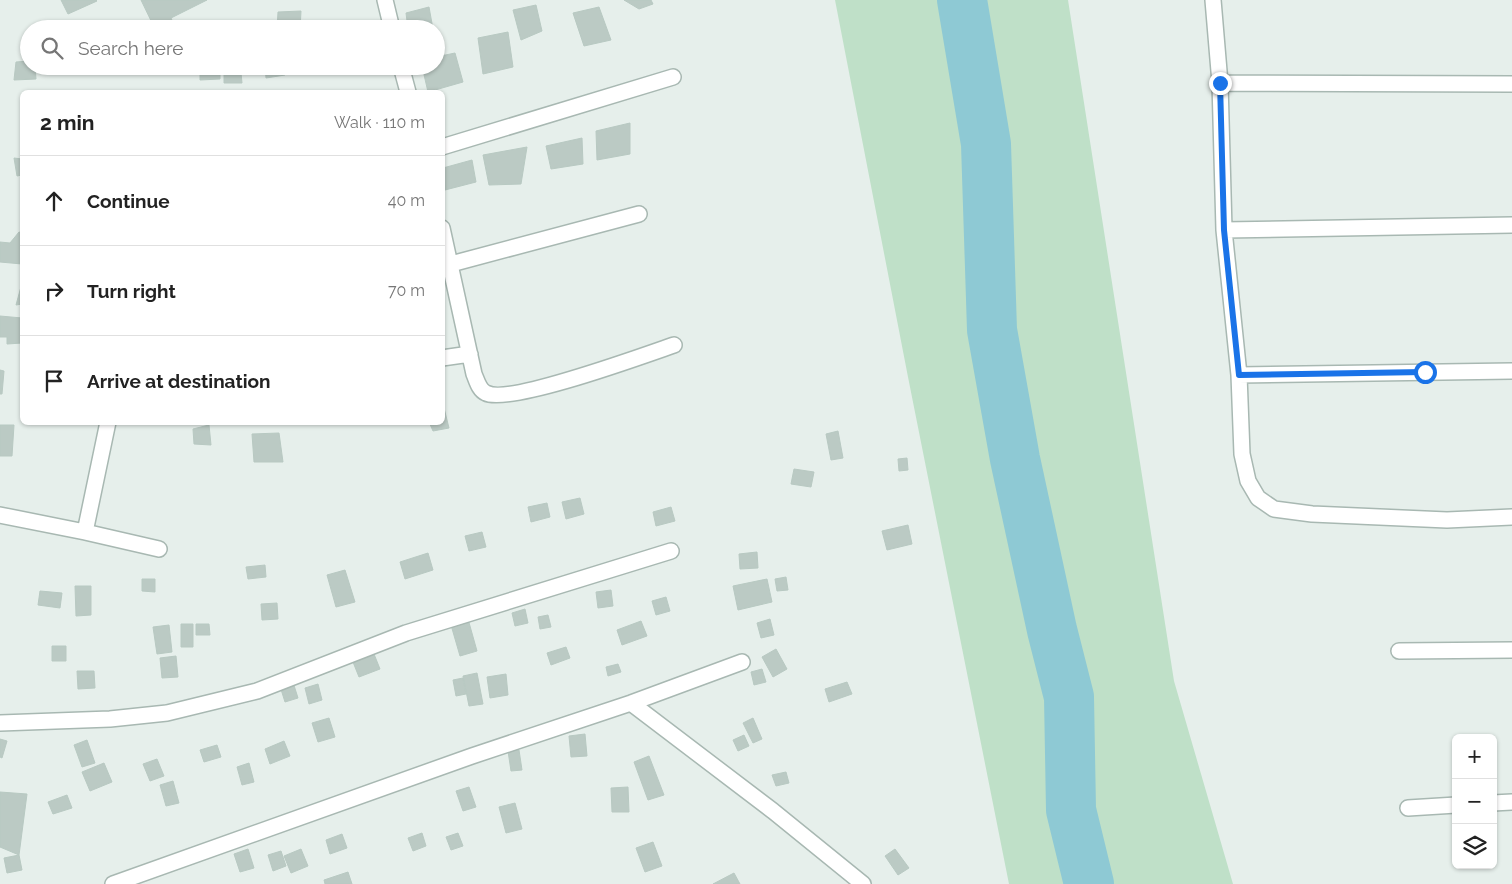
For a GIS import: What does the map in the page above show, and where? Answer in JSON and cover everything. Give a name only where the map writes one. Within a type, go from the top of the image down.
[{"type":"street","points":[[385,0],[390,20]]},
{"type":"street","points":[[1213,0],[1220,83],[1224,230],[1239,375],[1242,454],[1248,481],[1258,498],[1274,509],[1312,514],[1447,520],[1512,517]]},
{"type":"street","points":[[403,75],[407,90]]},
{"type":"street","points":[[445,146],[673,77]]},
{"type":"street","points":[[1220,83],[1512,84]]},
{"type":"street","points":[[450,264],[639,214]]},
{"type":"street","points":[[1224,230],[1512,225]]},
{"type":"street","points":[[445,239],[470,354],[478,384],[486,393],[494,396],[514,393],[580,377],[674,345]]},
{"type":"street","points":[[445,358],[470,354]]},
{"type":"street","points":[[1239,375],[1512,371]]},
{"type":"street","points":[[85,532],[107,425]]},
{"type":"street","points":[[0,515],[159,549]]},
{"type":"street","points":[[0,723],[110,719],[167,713],[257,691],[406,633],[671,550]]},
{"type":"street","points":[[1399,651],[1512,650]]},
{"type":"street","points":[[113,884],[463,759],[631,703],[742,662]]},
{"type":"street","points":[[631,703],[773,811],[863,884]]},
{"type":"street","points":[[1497,803],[1512,802]]},
{"type":"street","points":[[1408,808],[1452,805]]},
{"type":"green space","points":[[835,0],[1068,0],[1174,681],[1233,884],[1009,884]]},
{"type":"building","points":[[61,0],[96,0],[97,1],[68,14]]},
{"type":"building","points":[[141,0],[207,0],[171,18],[172,20],[151,20]]},
{"type":"building","points":[[624,0],[651,0],[653,4],[639,9]]},
{"type":"building","points":[[536,5],[542,31],[521,40],[513,10]]},
{"type":"building","points":[[429,7],[431,20],[407,20],[406,13]]},
{"type":"building","points":[[599,7],[611,40],[584,46],[573,13]]},
{"type":"building","points":[[301,11],[300,20],[278,20],[278,12]]},
{"type":"building","points":[[508,32],[513,67],[483,74],[478,38]]},
{"type":"building","points":[[455,53],[463,82],[435,90],[428,90],[424,75],[445,75],[445,55]]},
{"type":"building","points":[[16,62],[20,62],[20,75],[36,75],[36,79],[14,80]]},
{"type":"building","points":[[200,75],[220,75],[220,79],[200,80]]},
{"type":"building","points":[[224,75],[241,75],[242,83],[224,83]]},
{"type":"building","points":[[266,75],[285,75],[266,78]]},
{"type":"building","points":[[630,123],[630,154],[597,160],[596,131]]},
{"type":"building","points":[[582,138],[583,164],[551,169],[546,146]]},
{"type":"building","points":[[527,147],[521,184],[489,185],[483,155]]},
{"type":"building","points":[[14,158],[20,159],[20,175],[17,176]]},
{"type":"building","points":[[472,160],[476,182],[445,190],[445,167]]},
{"type":"building","points":[[20,232],[20,264],[0,262],[0,242],[10,243]]},
{"type":"building","points":[[20,290],[20,304],[16,305]]},
{"type":"building","points":[[0,316],[20,318],[20,343],[7,344],[7,337],[0,337]]},
{"type":"building","points":[[0,370],[4,371],[2,394],[0,394]]},
{"type":"building","points":[[445,412],[449,428],[433,431],[430,425],[445,425]]},
{"type":"building","points":[[0,425],[14,425],[12,456],[0,456]]},
{"type":"building","points":[[209,425],[211,445],[194,444],[193,429]]},
{"type":"building","points":[[838,431],[843,458],[831,460],[826,434]]},
{"type":"building","points":[[279,433],[283,462],[254,462],[252,434]]},
{"type":"building","points":[[907,458],[908,470],[899,471],[898,459]]},
{"type":"building","points":[[794,469],[814,472],[811,487],[791,484]]},
{"type":"building","points":[[580,498],[584,514],[566,519],[562,502]]},
{"type":"building","points":[[547,503],[550,517],[531,522],[528,507]]},
{"type":"building","points":[[671,507],[675,521],[656,526],[653,512]]},
{"type":"building","points":[[908,525],[912,544],[887,550],[882,531]]},
{"type":"building","points":[[482,532],[486,547],[469,551],[465,536]]},
{"type":"building","points":[[757,552],[758,568],[740,569],[739,554]]},
{"type":"building","points":[[428,553],[433,570],[405,579],[400,562]]},
{"type":"building","points":[[265,565],[266,577],[248,579],[246,567]]},
{"type":"building","points":[[345,570],[355,602],[336,607],[327,575]]},
{"type":"building","points":[[786,577],[788,590],[777,591],[775,579]]},
{"type":"building","points":[[142,579],[155,579],[155,592],[142,591]]},
{"type":"building","points":[[767,579],[772,602],[738,610],[733,586]]},
{"type":"building","points":[[75,586],[91,586],[91,615],[76,616]]},
{"type":"building","points":[[611,590],[613,606],[598,608],[596,592]]},
{"type":"building","points":[[40,591],[62,593],[60,608],[38,605]]},
{"type":"building","points":[[666,597],[670,611],[656,615],[652,601]]},
{"type":"building","points":[[277,603],[278,619],[262,620],[261,604]]},
{"type":"building","points":[[525,609],[528,623],[515,626],[512,613]]},
{"type":"building","points":[[548,615],[551,627],[540,629],[538,617]]},
{"type":"building","points":[[468,619],[477,651],[460,656],[451,625]]},
{"type":"building","points":[[770,619],[774,635],[761,638],[757,623]]},
{"type":"building","points":[[641,621],[647,636],[622,645],[617,630]]},
{"type":"building","points":[[181,624],[193,624],[193,647],[181,647]]},
{"type":"building","points":[[196,624],[209,624],[210,635],[196,635]]},
{"type":"building","points":[[169,625],[172,652],[157,654],[153,627]]},
{"type":"building","points":[[52,646],[66,646],[66,661],[52,661]]},
{"type":"building","points":[[566,647],[570,658],[551,665],[547,653]]},
{"type":"building","points":[[776,649],[787,669],[773,677],[762,657]]},
{"type":"building","points":[[374,654],[380,669],[359,677],[353,662]]},
{"type":"building","points":[[176,656],[178,677],[162,678],[160,658]]},
{"type":"building","points":[[618,664],[621,672],[608,676],[606,667]]},
{"type":"building","points":[[762,669],[766,682],[754,685],[751,672]]},
{"type":"building","points":[[77,671],[94,671],[95,688],[78,689]]},
{"type":"building","points":[[477,673],[483,704],[469,706],[463,676]]},
{"type":"building","points":[[506,674],[508,695],[490,698],[487,677]]},
{"type":"building","points":[[463,678],[466,694],[456,696],[453,680]]},
{"type":"building","points":[[292,679],[298,698],[285,702],[279,683]]},
{"type":"building","points":[[847,682],[852,694],[829,702],[825,689]]},
{"type":"building","points":[[318,684],[322,700],[309,704],[305,688]]},
{"type":"building","points":[[329,718],[335,737],[318,742],[312,723]]},
{"type":"building","points":[[753,718],[762,739],[753,743],[743,723]]},
{"type":"building","points":[[585,734],[587,756],[571,757],[569,736]]},
{"type":"building","points":[[744,735],[749,746],[738,751],[733,740]]},
{"type":"building","points":[[0,739],[7,741],[2,758],[0,757]]},
{"type":"building","points":[[87,740],[95,763],[82,767],[74,745]]},
{"type":"building","points":[[284,741],[290,756],[270,764],[265,749]]},
{"type":"building","points":[[217,745],[221,757],[204,762],[200,750]]},
{"type":"building","points":[[519,750],[522,770],[511,771],[508,751]]},
{"type":"building","points":[[649,756],[664,795],[648,800],[634,762]]},
{"type":"building","points":[[157,759],[164,776],[150,781],[143,764]]},
{"type":"building","points":[[104,763],[112,782],[90,791],[82,772]]},
{"type":"building","points":[[249,763],[254,782],[242,785],[237,767]]},
{"type":"building","points":[[786,772],[789,783],[776,786],[772,775]]},
{"type":"building","points":[[173,781],[179,803],[166,806],[160,785]]},
{"type":"building","points":[[469,787],[476,807],[463,811],[456,791]]},
{"type":"building","points":[[628,787],[629,812],[612,812],[611,788]]},
{"type":"building","points":[[0,792],[27,794],[19,855],[0,847]]},
{"type":"building","points":[[67,795],[72,808],[53,814],[48,802]]},
{"type":"building","points":[[515,803],[522,829],[506,833],[499,807]]},
{"type":"building","points":[[422,833],[426,846],[413,851],[408,838]]},
{"type":"building","points":[[458,833],[463,846],[451,850],[446,837]]},
{"type":"building","points":[[342,834],[347,848],[330,854],[326,840]]},
{"type":"building","points":[[653,842],[662,866],[645,872],[636,848]]},
{"type":"building","points":[[248,849],[254,868],[240,872],[234,854]]},
{"type":"building","points":[[301,849],[308,866],[291,873],[284,856]]},
{"type":"building","points":[[895,849],[909,868],[898,875],[885,856]]},
{"type":"building","points":[[281,851],[286,866],[273,871],[268,855]]},
{"type":"building","points":[[19,855],[22,870],[7,873],[4,858]]},
{"type":"building","points":[[348,872],[352,884],[325,884],[324,880]]},
{"type":"building","points":[[734,873],[740,884],[713,884]]},
{"type":"waterway","points":[[962,0],[986,144],[992,330],[1015,459],[1052,630],[1069,697],[1071,810],[1089,884]]},
{"type":"route","points":[[1220,83],[1224,230],[1239,375],[1425,372]]}]
